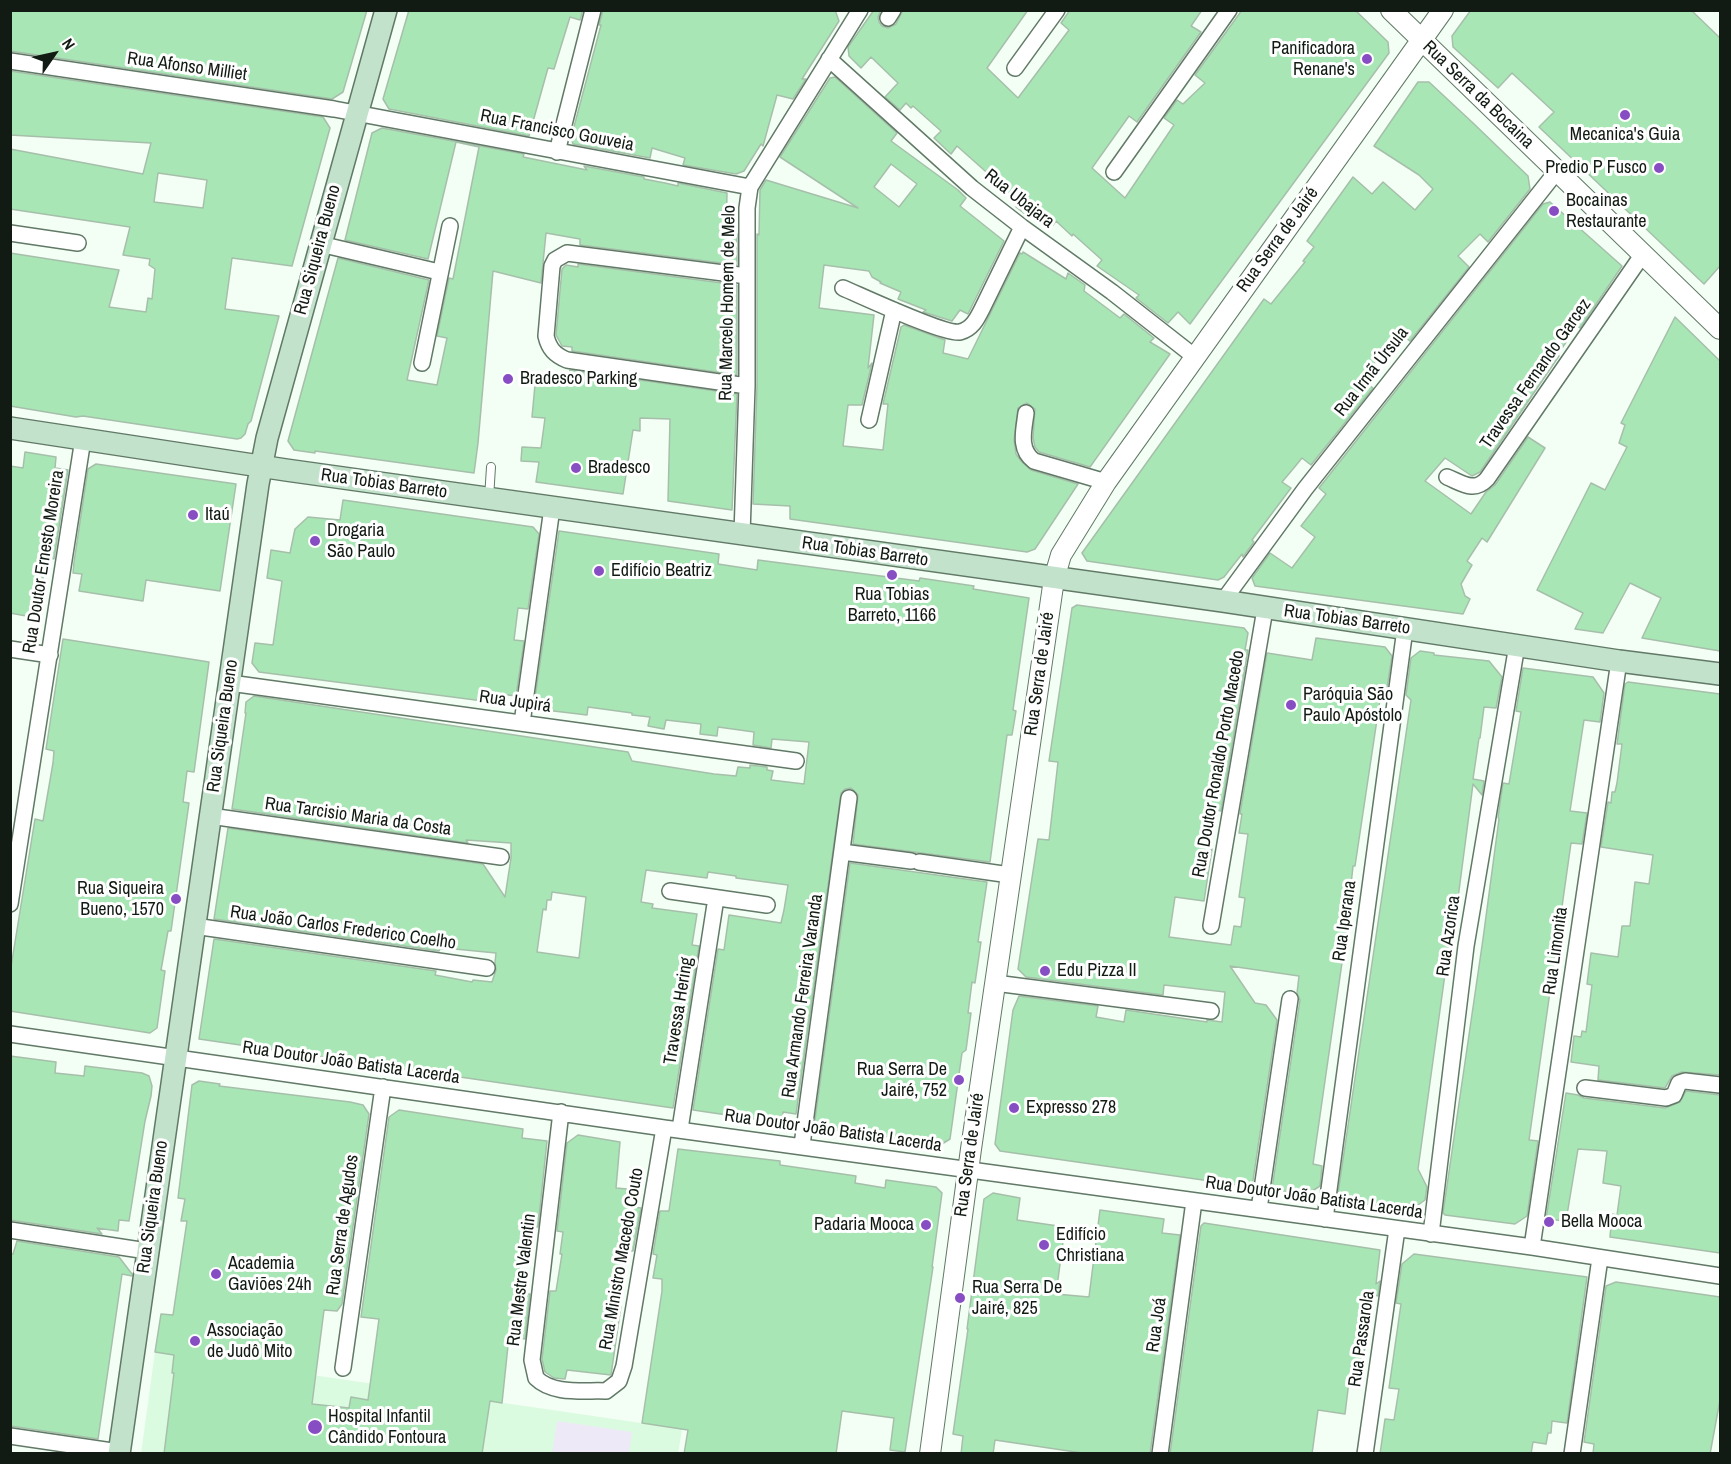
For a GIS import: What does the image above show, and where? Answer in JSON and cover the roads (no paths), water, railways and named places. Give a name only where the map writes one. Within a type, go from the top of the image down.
[{"type":"main road","name":"Rua Siqueira Bueno","points":[[119,1453],[210,816],[267,438],[386,10]]},
{"type":"main road","name":"Rua Tobias Barreto","points":[[10,428],[552,508],[1223,601],[1619,661],[1720,674]]},
{"type":"street","points":[[557,152],[594,10]]},
{"type":"street","name":"Rua Marcelo Homem de Melo","points":[[742,534],[747,386],[747,208],[750,187],[860,10]]},
{"type":"street","points":[[1015,68],[1057,10]]},
{"type":"street","points":[[1114,172],[1229,10]]},
{"type":"street","name":"Rua Serra da Bocaina","points":[[1391,10],[1720,329]]},
{"type":"street","name":"Rua Serra de Jairé","points":[[930,1454],[994,983],[1054,579],[1061,555],[1106,482],[1443,10]]},
{"type":"street","name":"Rua Ubajara","points":[[829,59],[972,188],[1195,357]]},
{"type":"street","name":"Rua Afonso Milliet","points":[[10,61],[357,113]]},
{"type":"street","name":"Rua Francisco Gouveia","points":[[357,113],[750,187]]},
{"type":"street","name":"Rua Irmã Úrsula","points":[[1223,601],[1305,489],[1557,171]]},
{"type":"street","points":[[422,363],[450,226]]},
{"type":"street","points":[[843,288],[894,310],[957,332],[969,328],[982,309],[1022,227]]},
{"type":"street","points":[[10,233],[78,243]]},
{"type":"street","points":[[320,244],[439,272]]},
{"type":"street","points":[[747,276],[582,253],[567,253],[555,260],[550,275],[546,336],[552,351],[559,357],[574,361],[747,386]]},
{"type":"street","name":"Travessa Fernando Garcez","points":[[1447,477],[1472,487],[1477,487],[1487,479],[1643,254]]},
{"type":"street","points":[[869,420],[894,310]]},
{"type":"street","points":[[1026,413],[1023,445],[1029,458],[1106,482]]},
{"type":"street","name":"Rua Doutor Ernesto Moreira","points":[[10,904],[17,815],[50,655],[83,439]]},
{"type":"street","points":[[522,723],[552,508]]},
{"type":"street","name":"Rua Doutor Ronaldo Porto Macedo","points":[[1211,927],[1265,609]]},
{"type":"street","name":"Rua Iperana","points":[[1325,1219],[1405,629]]},
{"type":"street","name":"Rua Azorica","points":[[1431,1234],[1466,946],[1517,645]]},
{"type":"street","points":[[10,649],[50,655]]},
{"type":"street","name":"Rua Limonita","points":[[1532,1247],[1619,661]]},
{"type":"street","name":"Rua Jupirá","points":[[230,682],[796,761]]},
{"type":"street","name":"Rua Armando Ferreira Varanda","points":[[802,1145],[849,798]]},
{"type":"street","name":"Rua Tarcisio Maria da Costa","points":[[210,816],[501,857]]},
{"type":"street","points":[[842,852],[1010,875]]},
{"type":"street","points":[[670,891],[766,905]]},
{"type":"street","name":"Travessa Hering","points":[[681,1129],[716,898]]},
{"type":"street","name":"Rua João Carlos Frederico Coelho","points":[[194,926],[487,968]]},
{"type":"street","points":[[994,983],[1210,1011]]},
{"type":"street","points":[[1259,1209],[1290,999]]},
{"type":"street","name":"Rua Doutor João Batista Lacerda","points":[[10,1034],[664,1128],[802,1145],[1397,1230],[1532,1247],[1720,1276]]},
{"type":"street","points":[[1585,1088],[1666,1098],[1674,1095],[1679,1083],[1685,1080],[1720,1085]]},
{"type":"street","name":"Rua Serra de Agudos","points":[[343,1368],[383,1087]]},
{"type":"street","name":"Rua Mestre Valentin","points":[[561,1112],[533,1351],[533,1371],[536,1378],[549,1387],[606,1391]]},
{"type":"street","name":"Rua Ministro Macedo Couto","points":[[606,1391],[619,1381],[624,1366],[664,1128]]},
{"type":"street","name":"Rua Joá","points":[[1160,1454],[1194,1201]]},
{"type":"street","points":[[10,1230],[147,1251]]},
{"type":"street","name":"Rua Passarola","points":[[1365,1454],[1397,1230]]},
{"type":"street","points":[[1572,1454],[1600,1258]]},
{"type":"street","points":[[10,1436],[119,1453]]},
{"type":"lane","points":[[489,498],[491,467]]},
{"type":"place","name":"Panificadora Renane's","points":[[1367,59]]},
{"type":"place","name":"Mecanica's Guia","points":[[1625,115]]},
{"type":"place","name":"Predio P Fusco","points":[[1659,168]]},
{"type":"place","name":"Bocainas Restaurante","points":[[1554,211]]},
{"type":"place","name":"Bradesco Parking","points":[[508,379]]},
{"type":"place","name":"Bradesco","points":[[576,468]]},
{"type":"place","name":"Itaú","points":[[193,515]]},
{"type":"place","name":"Drogaria São Paulo","points":[[315,541]]},
{"type":"place","name":"Edifício Beatriz","points":[[599,571]]},
{"type":"place","name":"Rua Tobias Barreto, 1166","points":[[892,575]]},
{"type":"place","name":"Paróquia São Paulo Apóstolo","points":[[1291,705]]},
{"type":"place","name":"Rua Siqueira Bueno, 1570","points":[[176,899]]},
{"type":"place","name":"Edu Pizza II","points":[[1045,971]]},
{"type":"place","name":"Rua Serra De Jairé, 752","points":[[959,1080]]},
{"type":"place","name":"Expresso 278","points":[[1014,1108]]},
{"type":"place","name":"Bella Mooca","points":[[1549,1222]]},
{"type":"place","name":"Padaria Mooca","points":[[926,1225]]},
{"type":"place","name":"Edifício Christiana","points":[[1044,1245]]},
{"type":"place","name":"Academia Gaviões 24h","points":[[216,1274]]},
{"type":"place","name":"Rua Serra De Jairé, 825","points":[[960,1298]]},
{"type":"place","name":"Associação de Judô Mito","points":[[195,1341]]},
{"type":"place","name":"Hospital Infantil Cândido Fontoura","points":[[315,1427]]}]
